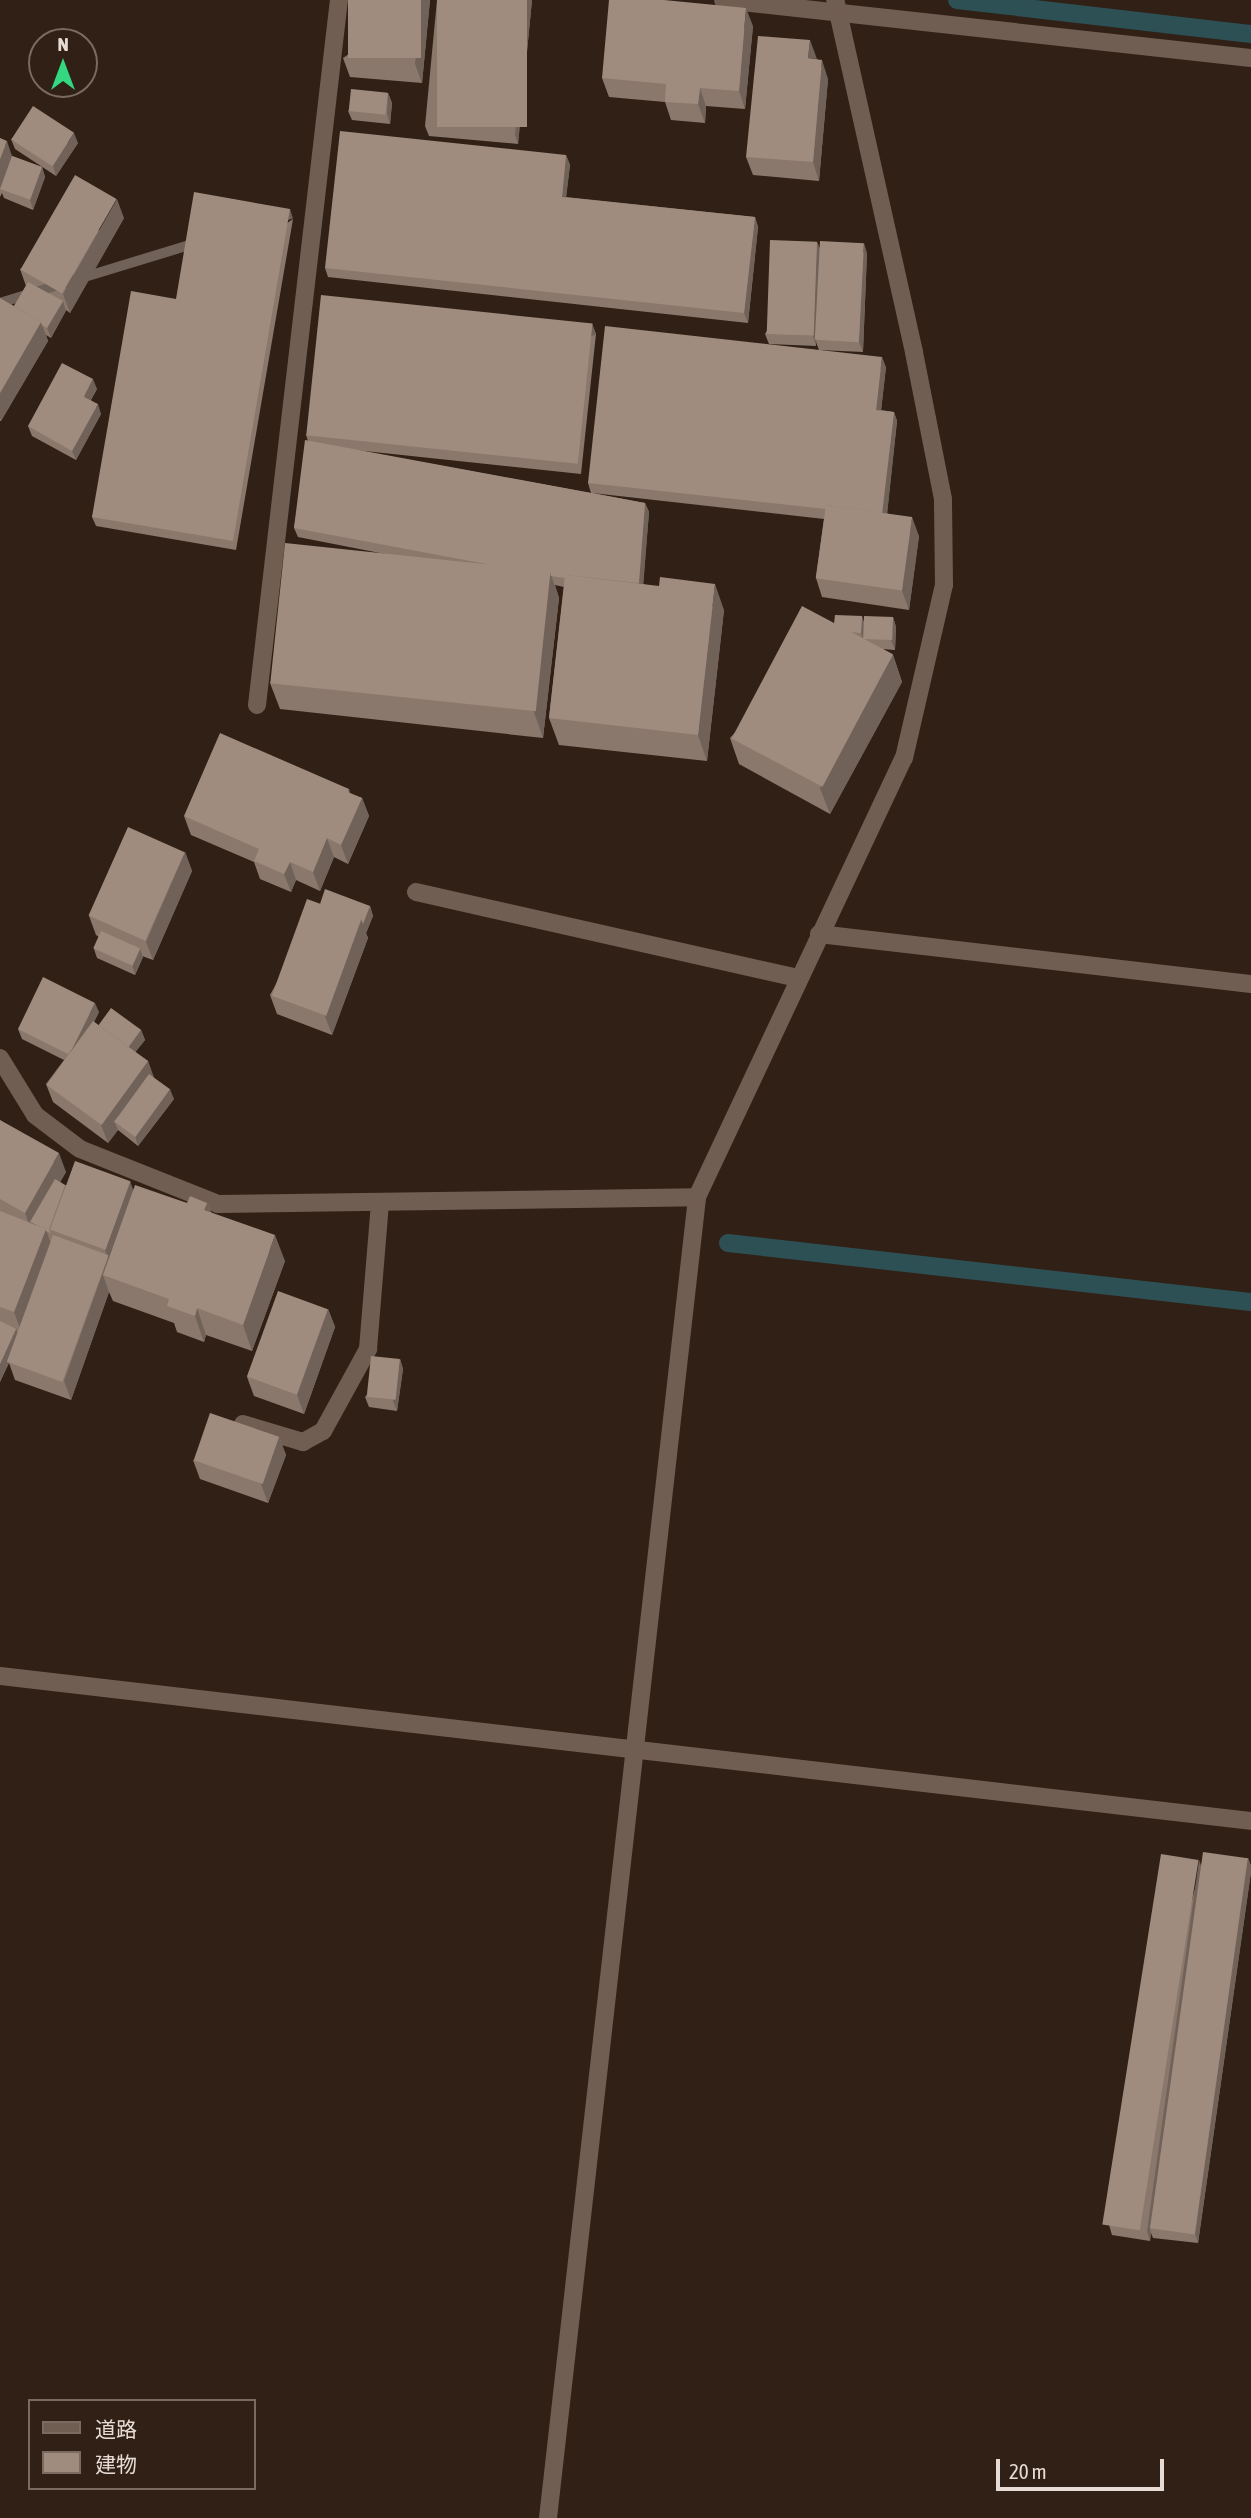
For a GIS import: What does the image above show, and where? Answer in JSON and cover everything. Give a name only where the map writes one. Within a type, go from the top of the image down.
[{"type":"street","points":[[257,705],[338,0]]},
{"type":"street","points":[[723,0],[837,7],[1251,58]]},
{"type":"street","points":[[548,2518],[637,1751],[697,1197],[904,758],[944,585],[943,499],[914,352],[837,7]]},
{"type":"street","points":[[416,892],[799,978]]},
{"type":"street","points":[[819,934],[1251,984]]},
{"type":"street","points":[[0,1058],[35,1115],[80,1149],[218,1204],[697,1197]]},
{"type":"street","points":[[243,1424],[303,1442],[323,1431],[368,1349],[380,1202]]},
{"type":"street","points":[[0,1676],[1251,1821]]},
{"type":"building","points":[[348,0],[421,0],[421,58],[348,58]]},
{"type":"building","points":[[437,0],[527,0],[527,127],[437,127]]},
{"type":"building","points":[[609,0],[664,0],[746,8],[739,91],[700,88],[698,104],[665,102],[666,84],[602,78]]},
{"type":"building","points":[[758,36],[810,40],[808,58],[822,60],[813,162],[746,157]]},
{"type":"building","points":[[351,89],[388,93],[385,115],[349,111]]},
{"type":"building","points":[[33,106],[74,133],[52,166],[11,140]]},
{"type":"building","points":[[340,131],[566,155],[562,197],[755,217],[744,313],[325,268]]},
{"type":"building","points":[[0,138],[7,141],[0,159]]},
{"type":"building","points":[[12,156],[42,167],[30,200],[0,189]]},
{"type":"building","points":[[75,175],[117,199],[62,293],[21,269]]},
{"type":"building","points":[[194,192],[290,209],[233,541],[92,517],[131,291],[176,299]]},
{"type":"building","points":[[770,240],[817,242],[814,336],[767,334]]},
{"type":"building","points":[[820,241],[864,243],[859,342],[815,340]]},
{"type":"building","points":[[28,282],[63,301],[47,328],[14,306]]},
{"type":"building","points":[[321,295],[593,324],[578,464],[306,435]]},
{"type":"building","points":[[0,298],[41,322],[0,393]]},
{"type":"building","points":[[605,326],[882,357],[876,410],[894,412],[882,513],[826,505],[826,509],[588,483]]},
{"type":"building","points":[[62,363],[93,379],[84,397],[98,404],[72,451],[28,426]]},
{"type":"building","points":[[305,440],[645,503],[639,583],[565,575],[565,578],[551,576],[550,572],[502,567],[294,528]]},
{"type":"building","points":[[826,505],[912,517],[902,590],[816,578]]},
{"type":"building","points":[[285,543],[551,571],[536,711],[270,683]]},
{"type":"building","points":[[565,575],[659,586],[660,577],[715,584],[698,735],[549,718]]},
{"type":"building","points":[[802,606],[893,654],[823,787],[732,738]]},
{"type":"building","points":[[835,615],[862,616],[861,633],[851,632],[834,624]]},
{"type":"building","points":[[864,616],[893,617],[892,640],[863,639]]},
{"type":"building","points":[[220,733],[349,789],[347,792],[362,798],[341,845],[327,838],[313,872],[290,862],[284,874],[254,861],[259,849],[184,816]]},
{"type":"building","points":[[128,827],[185,852],[145,941],[89,916]]},
{"type":"building","points":[[325,889],[370,906],[363,924],[361,919],[320,904]]},
{"type":"building","points":[[307,899],[362,919],[326,1016],[272,996]]},
{"type":"building","points":[[101,931],[140,948],[133,966],[93,948]]},
{"type":"building","points":[[43,977],[95,1003],[68,1054],[18,1029]]},
{"type":"building","points":[[111,1008],[141,1030],[129,1047],[99,1025]]},
{"type":"building","points":[[93,1021],[148,1061],[102,1125],[47,1085]]},
{"type":"building","points":[[149,1074],[170,1089],[135,1137],[114,1122]]},
{"type":"building","points":[[0,1120],[59,1153],[25,1213],[0,1199]]},
{"type":"building","points":[[75,1161],[130,1181],[105,1250],[50,1230]]},
{"type":"building","points":[[55,1179],[65,1185],[49,1229],[50,1233],[30,1222]]},
{"type":"building","points":[[135,1185],[187,1203],[190,1196],[207,1203],[204,1210],[275,1235],[243,1325],[197,1308],[195,1316],[167,1306],[169,1299],[103,1275]]},
{"type":"building","points":[[0,1211],[46,1229],[14,1312],[0,1307]]},
{"type":"building","points":[[53,1235],[108,1255],[62,1382],[7,1362]]},
{"type":"building","points":[[278,1291],[328,1309],[297,1395],[247,1377]]},
{"type":"building","points":[[0,1321],[16,1329],[0,1364]]},
{"type":"building","points":[[371,1356],[400,1359],[396,1400],[367,1397]]},
{"type":"building","points":[[210,1413],[279,1437],[263,1484],[194,1460]]},
{"type":"building","points":[[1203,1852],[1248,1858],[1195,2235],[1150,2228]]},
{"type":"building","points":[[1161,1854],[1199,1860],[1140,2230],[1102,2224]]},
{"type":"waterway","points":[[957,0],[1251,34]]},
{"type":"waterway","points":[[728,1243],[1251,1302]]}]
